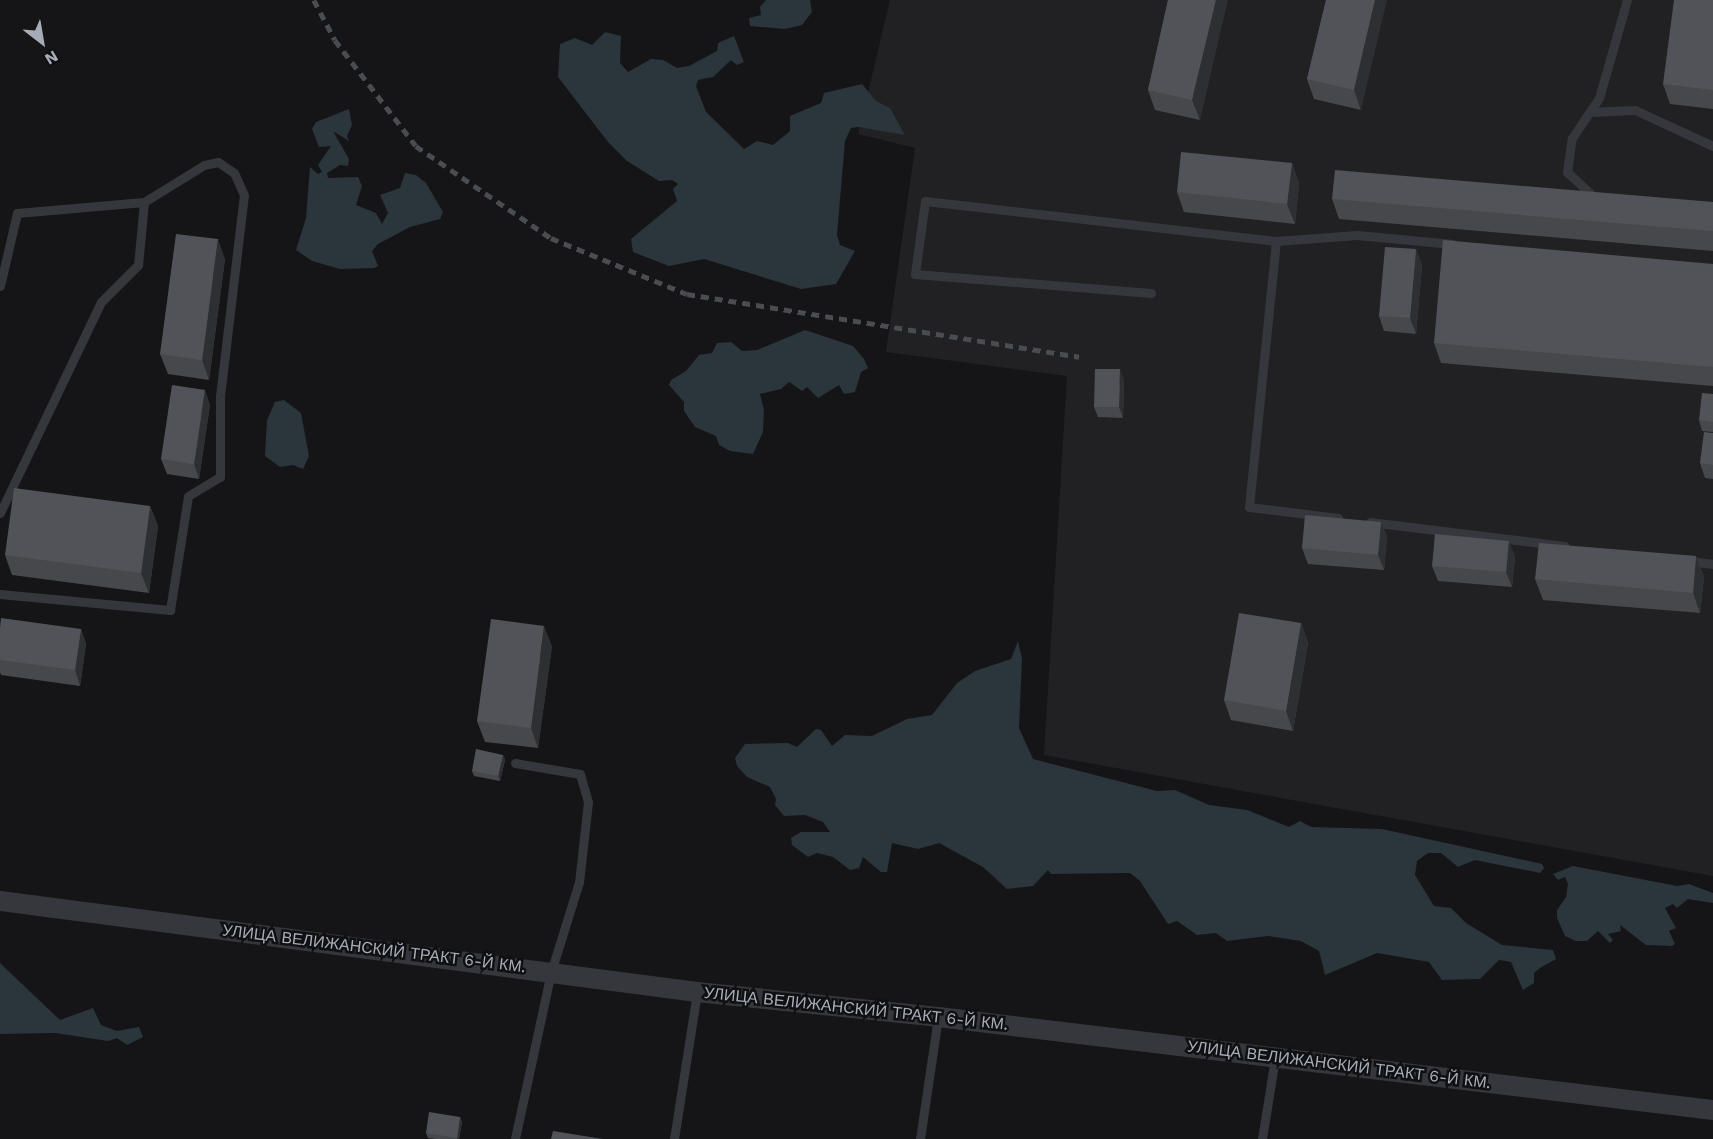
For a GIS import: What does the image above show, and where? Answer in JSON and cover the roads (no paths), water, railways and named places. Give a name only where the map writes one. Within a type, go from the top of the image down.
[{"type":"street","name":"УЛИЦА ВЕЛИЖАНСКИЙ ТРАКТ 6-Й КМ.","points":[[0,901],[697,992],[938,1017],[1713,1110]]},
{"type":"lane","points":[[1609,202],[1597,201],[1567,172],[1572,138],[1599,98],[1627,0]]},
{"type":"lane","points":[[1590,111],[1635,110],[1713,146]]},
{"type":"lane","points":[[0,286],[17,213],[144,202],[204,165],[218,162],[234,172],[244,195],[220,396],[220,477],[188,496],[170,610],[0,594]]},
{"type":"lane","points":[[1151,293],[915,274],[925,201],[1276,241],[1357,235],[1464,245]]},
{"type":"lane","points":[[0,513],[101,302],[138,265],[144,202]]},
{"type":"lane","points":[[1276,241],[1249,507],[1344,519]]},
{"type":"lane","points":[[1356,520],[1582,548]]},
{"type":"lane","points":[[1677,559],[1713,564]]},
{"type":"lane","points":[[515,763],[580,774],[588,802],[579,882],[550,972],[515,1139]]},
{"type":"lane","points":[[674,1139],[697,992]]},
{"type":"lane","points":[[920,1139],[938,1017]]},
{"type":"lane","points":[[1262,1139],[1275,1058]]},
{"type":"railway","points":[[314,0],[335,40],[416,146],[551,238],[687,294],[1079,357]]}]
